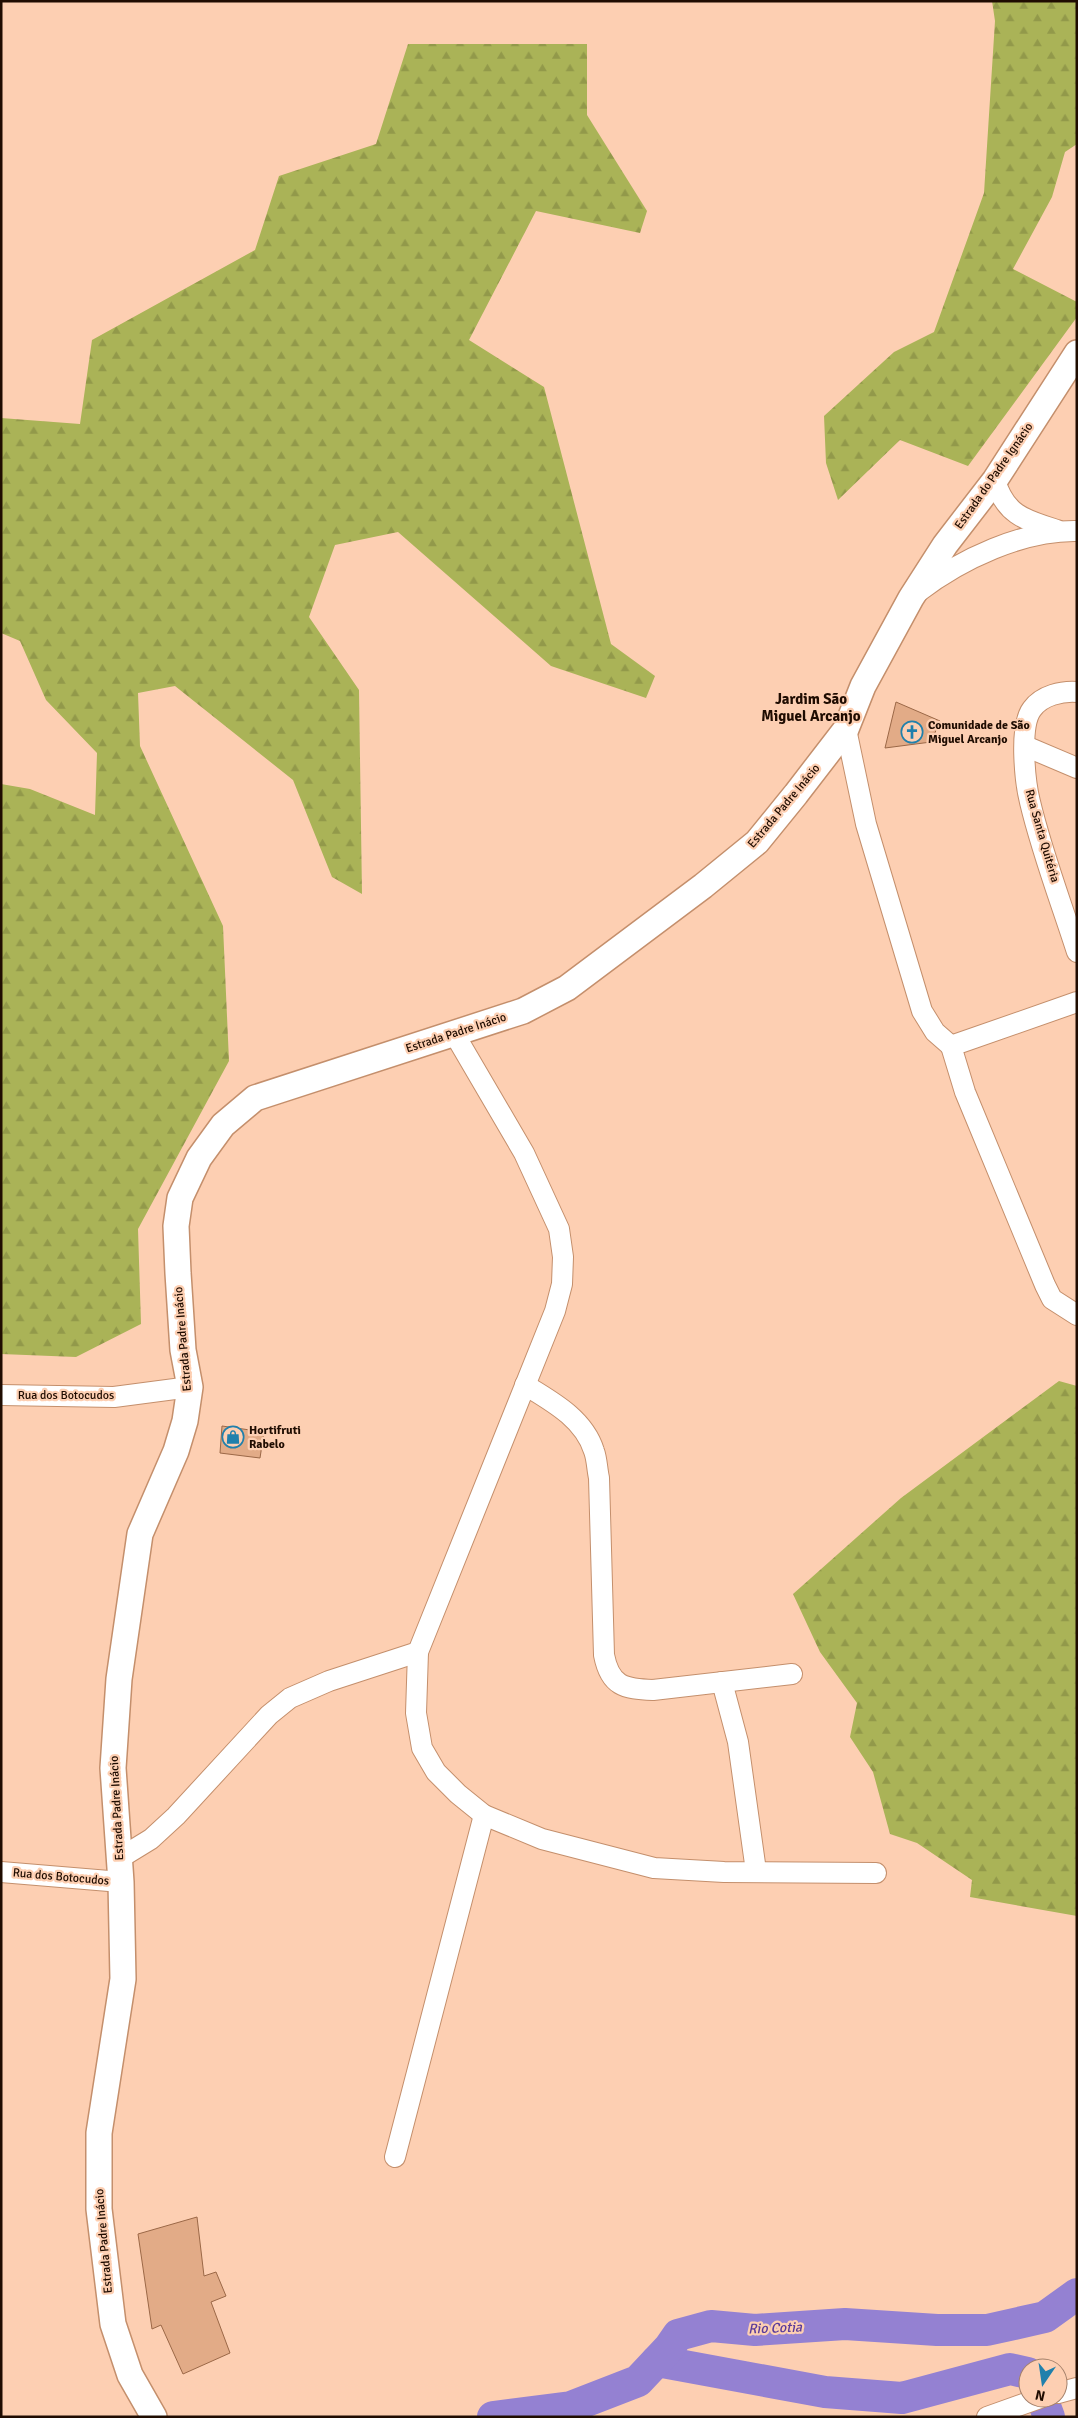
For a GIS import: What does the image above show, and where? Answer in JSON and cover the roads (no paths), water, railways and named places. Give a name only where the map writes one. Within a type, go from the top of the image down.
[{"type":"street","name":"Estrada do Padre Ignácio","points":[[911,598],[945,545],[994,480],[1077,353]]},
{"type":"street","points":[[994,480],[1000,496],[1019,516],[1057,530],[1077,531]]},
{"type":"street","points":[[911,598],[938,577],[989,550],[1057,530]]},
{"type":"street","name":"Estrada Padre Inácio","points":[[154,2417],[130,2375],[113,2324],[99,2209],[99,2133],[123,1979],[120,1870],[113,1768],[119,1679],[140,1534],[176,1451],[185,1421],[190,1387],[183,1350],[176,1226],[180,1198],[198,1158],[223,1125],[255,1098],[455,1035],[524,1011],[568,988],[703,886],[757,842],[846,729],[863,686],[911,598]]},
{"type":"street","name":"Rua Santa Quitéria","points":[[1077,692],[1064,691],[1049,696],[1033,708],[1027,720],[1025,746],[1030,802],[1077,952]]},
{"type":"street","points":[[846,729],[866,824],[922,1011],[935,1032],[950,1046],[965,1092],[1045,1286],[1052,1299],[1077,1315]]},
{"type":"street","points":[[1025,746],[1077,768]]},
{"type":"street","points":[[950,1046],[1077,1002]]},
{"type":"street","points":[[455,1035],[524,1153],[558,1229],[563,1257],[562,1284],[555,1311],[493,1460],[449,1579],[418,1652],[416,1713],[422,1748],[436,1772],[458,1794],[484,1815],[542,1839],[654,1868],[724,1872],[876,1873]]},
{"type":"street","points":[[525,1385],[557,1404],[580,1424],[594,1451],[599,1478],[603,1646],[607,1672],[618,1683],[636,1689],[653,1690],[792,1674]]},
{"type":"street","name":"Rua dos Botocudos","points":[[1,1394],[114,1397],[190,1387]]},
{"type":"street","points":[[120,1870],[176,1816],[269,1715],[290,1698],[329,1682],[418,1652]]},
{"type":"street","points":[[722,1682],[738,1742],[756,1871]]},
{"type":"street","points":[[395,2157],[484,1815]]},
{"type":"street","name":"Rua dos Botocudos","points":[[1,1872],[120,1870]]},
{"type":"street","points":[[987,2417],[1018,2405]]},
{"type":"waterway","name":"Rio Cotia","points":[[493,2417],[571,2407],[638,2381],[669,2348],[678,2335],[711,2326],[755,2330],[845,2324],[937,2330],[987,2330],[1045,2317],[1077,2294]]},
{"type":"waterway","points":[[657,2361],[825,2392],[902,2398],[1010,2369],[1018,2371]]},
{"type":"waterway","points":[[1046,2408],[1049,2417]]},
{"type":"place","name":"Comunidade de São Miguel Arcanjo","points":[[912,732]]},
{"type":"place","name":"Hortifruti Rabelo","points":[[233,1437]]},
{"type":"district","name":"Jardim São Miguel Arcanjo","points":[[811,708]]}]
